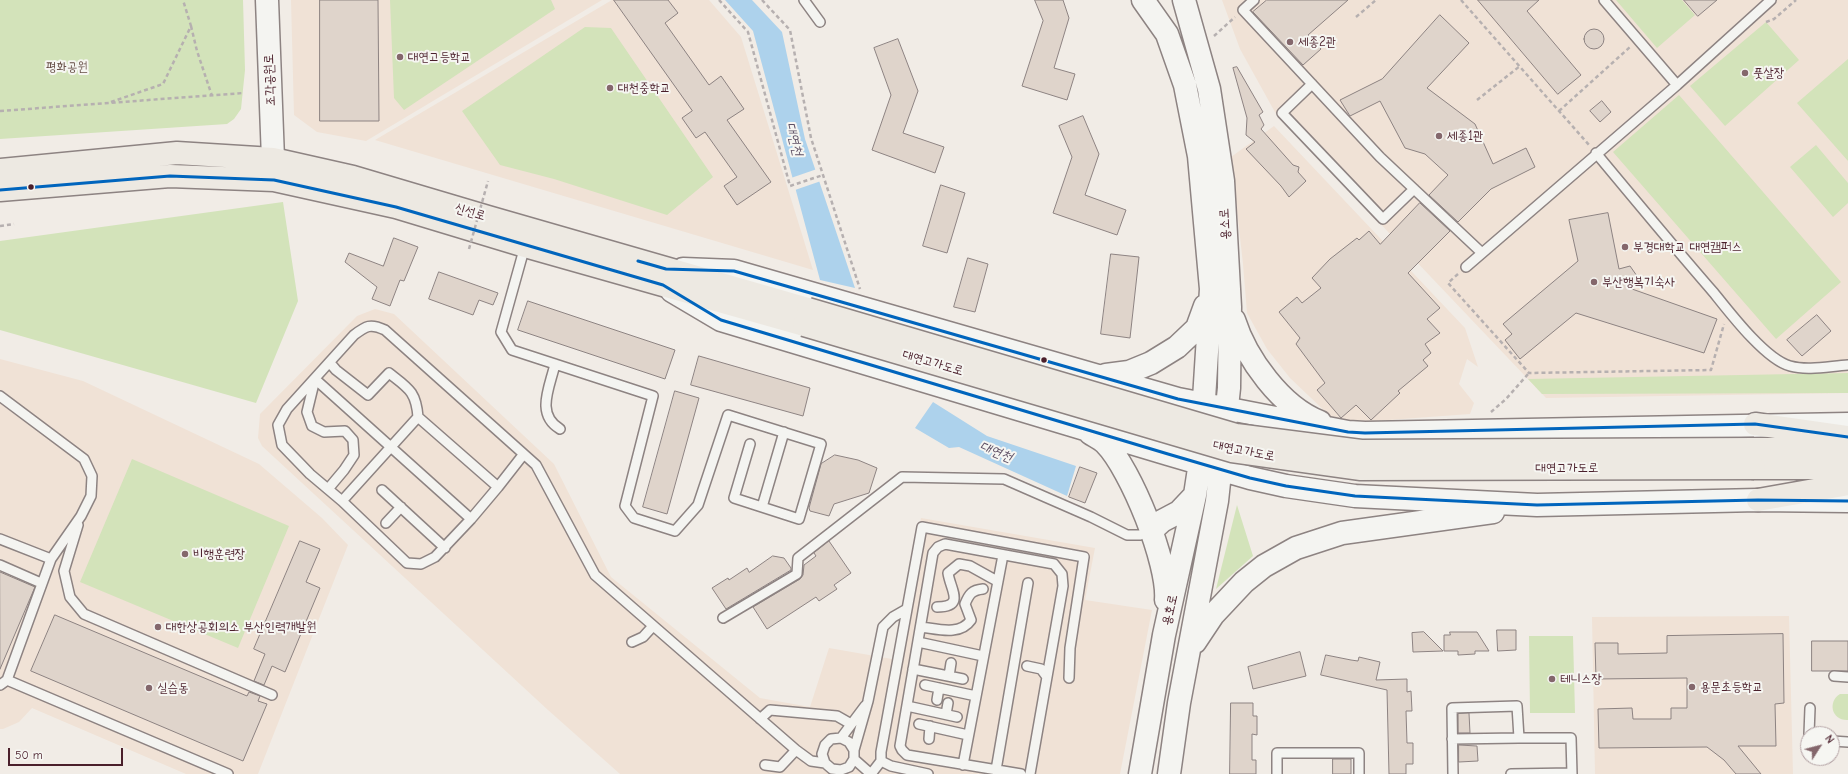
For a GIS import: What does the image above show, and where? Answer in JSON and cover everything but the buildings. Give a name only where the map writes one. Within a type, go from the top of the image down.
[{"type":"highway","name":"신선로","points":[[0,170],[177,153],[273,159],[353,177],[664,277]]},
{"type":"highway","points":[[0,190],[170,176],[274,180],[396,207],[525,246],[664,277]]},
{"type":"highway","name":"대연고가도로","points":[[664,277],[1236,435],[1361,451],[1754,458],[1848,468]]},
{"type":"highway","points":[[1755,424],[1848,437]]},
{"type":"highway","name":"대연고가도로","points":[[1754,458],[1848,449]]},
{"type":"highway","points":[[1758,500],[1848,484]]},
{"type":"main road","name":"조각공원로","points":[[268,0],[273,159]]},
{"type":"main road","name":"용소로","points":[[1143,0],[1167,34],[1185,85],[1199,156],[1211,290],[1201,454]]},
{"type":"main road","name":"용소로","points":[[1184,0],[1209,89],[1223,181],[1230,307],[1229,388],[1223,460]]},
{"type":"main road","points":[[664,277],[734,271],[1098,376],[1205,405],[1348,432],[1373,433],[1755,424],[1848,424]]},
{"type":"main road","points":[[664,277],[721,320],[1080,427],[1223,460],[1250,478],[1286,486],[1355,496],[1537,505],[1758,500],[1848,500]]},
{"type":"main road","points":[[1098,376],[1129,372],[1151,363],[1177,347],[1197,328],[1211,290]]},
{"type":"main road","points":[[1230,307],[1239,335],[1249,355],[1273,386],[1290,402],[1313,419],[1348,432]]},
{"type":"main road","points":[[1080,427],[1105,443],[1140,501],[1151,531],[1167,589],[1164,635]]},
{"type":"main road","name":"용호로","points":[[1140,774],[1164,635],[1195,495],[1201,454]]},
{"type":"main road","name":"용호로","points":[[1169,774],[1179,703],[1190,650],[1223,460]]},
{"type":"main road","points":[[1151,531],[1162,521],[1179,512],[1195,495]]},
{"type":"main road","points":[[1190,650],[1213,615],[1244,582],[1264,566],[1296,548],[1342,533],[1537,505]]},
{"type":"lane","points":[[804,0],[820,22]]},
{"type":"lane","points":[[1254,0],[1243,10],[1380,157],[1482,253]]},
{"type":"lane","points":[[1604,0],[1677,85]]},
{"type":"lane","points":[[1466,267],[1596,153],[1677,85],[1770,0]]},
{"type":"lane","points":[[1312,84],[1282,113],[1383,219],[1414,189]]},
{"type":"lane","points":[[1596,153],[1728,310],[1771,355],[1790,366],[1813,368],[1848,365]]},
{"type":"lane","points":[[525,246],[501,332],[512,350],[653,396],[624,506],[634,518],[675,531],[698,505],[728,414],[821,444],[799,519],[734,498],[750,444]]},
{"type":"lane","points":[[523,455],[498,487],[445,548],[435,557],[421,564],[407,563],[282,445],[278,425],[287,409],[354,335],[365,327],[376,326],[385,330],[523,455],[536,465],[595,575],[796,750],[811,761],[825,763]]},
{"type":"lane","points":[[330,363],[336,370],[368,394],[389,373],[409,389],[417,401],[418,417],[498,487]]},
{"type":"lane","points":[[555,364],[546,401],[546,414],[552,424],[560,429]]},
{"type":"lane","points":[[315,379],[471,519]]},
{"type":"lane","points":[[315,379],[307,412],[312,426],[324,432],[345,431],[353,440],[354,455],[328,489]]},
{"type":"lane","points":[[0,396],[84,459],[92,476],[92,496],[81,516],[51,559],[4,683],[228,774]]},
{"type":"lane","points":[[342,501],[418,417]]},
{"type":"lane","points":[[762,507],[784,432]]},
{"type":"lane","points":[[723,618],[797,574],[798,558],[902,477],[1004,478],[1127,535],[1140,535],[1151,531]]},
{"type":"lane","points":[[382,490],[445,548]]},
{"type":"lane","points":[[386,523],[401,507]]},
{"type":"lane","points":[[81,516],[64,572],[70,597],[84,614],[272,695]]},
{"type":"lane","points":[[907,609],[893,617],[884,627],[868,701],[854,754],[849,767],[844,772],[832,769],[825,763],[822,754],[825,745],[832,739],[840,738],[849,742],[854,754],[871,774],[881,761],[881,752],[922,527],[1084,557],[1070,648],[1069,678]]},
{"type":"lane","points":[[0,539],[51,559]]},
{"type":"lane","points":[[1022,774],[907,755],[900,746],[933,553],[938,547],[945,544],[1054,564],[1062,574],[1062,586],[1030,774]]},
{"type":"lane","points":[[963,765],[1003,555]]},
{"type":"lane","points":[[937,607],[949,606],[953,602],[955,595],[949,582],[948,573],[952,568],[959,564],[970,566],[997,581]]},
{"type":"lane","points":[[0,565],[41,583]]},
{"type":"lane","points":[[996,770],[1028,583]]},
{"type":"lane","points":[[921,627],[959,630],[967,627],[971,620],[965,604],[969,594],[976,590],[983,589]]},
{"type":"lane","points":[[632,642],[643,637],[653,626]]},
{"type":"lane","points":[[918,642],[983,656]]},
{"type":"lane","points":[[949,676],[951,663]]},
{"type":"lane","points":[[1027,666],[1042,669],[1047,677]]},
{"type":"lane","points":[[913,669],[964,679]]},
{"type":"lane","points":[[1834,676],[1848,677]]},
{"type":"lane","points":[[925,685],[976,696]]},
{"type":"lane","points":[[937,700],[938,688]]},
{"type":"lane","points":[[840,738],[868,701]]},
{"type":"lane","points":[[946,714],[948,703]]},
{"type":"lane","points":[[907,706],[958,717]]},
{"type":"lane","points":[[1453,774],[1452,708],[1517,706],[1518,738]]},
{"type":"lane","points":[[1809,726],[1810,708]]},
{"type":"lane","points":[[760,719],[770,710],[837,716],[851,724]]},
{"type":"lane","points":[[919,724],[968,735]]},
{"type":"lane","points":[[929,739],[930,726]]},
{"type":"lane","points":[[1452,739],[1571,738],[1572,774],[1511,774]]},
{"type":"lane","points":[[766,765],[780,767],[796,750]]},
{"type":"lane","points":[[1277,774],[1276,754],[1359,753],[1359,774]]},
{"type":"lane","points":[[881,761],[892,766],[928,774]]},
{"type":"path","points":[[183,0],[197,51],[212,96]]},
{"type":"path","points":[[719,0],[748,32],[790,186],[821,175]]},
{"type":"path","points":[[762,0],[790,30],[811,138],[821,175],[866,309]]},
{"type":"path","points":[[1356,17],[1376,0]]},
{"type":"path","points":[[1461,0],[1596,153]]},
{"type":"path","points":[[1763,23],[1774,19],[1796,0]]},
{"type":"path","points":[[1199,50],[1243,10]]},
{"type":"path","points":[[107,104],[163,84],[191,26]]},
{"type":"path","points":[[1559,111],[1638,40]]},
{"type":"path","points":[[1477,100],[1520,66]]},
{"type":"path","points":[[0,111],[243,93]]},
{"type":"path","points":[[469,249],[488,181]]},
{"type":"path","points":[[0,226],[14,224]]},
{"type":"path","points":[[1466,267],[1448,283],[1529,373]]},
{"type":"path","points":[[1486,417],[1506,399],[1529,373],[1711,370],[1728,310]]},
{"type":"shaded area","name":"대연고등학교","points":[[291,0],[602,0],[366,141],[317,132],[294,115]]},
{"type":"shaded area","name":"대천중학교","points":[[612,0],[709,0],[741,37],[813,270],[375,140]]},
{"type":"shaded area","name":"부경대학교 대연캠퍼스","points":[[1222,0],[1848,0],[1848,393],[1546,398],[1276,114],[1240,49]]},
{"type":"shaded area","points":[[1274,126],[1465,328],[1478,367],[1467,359],[1459,384],[1474,403],[1470,414],[1361,422],[1330,416],[1290,378],[1267,349],[1247,313],[1231,157]]},
{"type":"shaded area","points":[[375,309],[394,314],[554,464],[611,577],[760,698],[810,707],[829,648],[892,659],[921,518],[1095,548],[1085,600],[1152,610],[1120,774],[620,774],[548,710],[262,446],[258,438],[260,414],[357,316]]},
{"type":"shaded area","name":"대한상공회의소 부산인력개발원","points":[[0,359],[83,381],[259,464],[322,518],[348,545],[258,774],[186,774],[32,708],[19,722],[0,729]]},
{"type":"shaded area","name":"용문초등학교","points":[[1789,616],[1793,774],[1595,774],[1592,617]]},
{"type":"green space","name":"평화공원","points":[[0,0],[243,0],[245,70],[241,109],[234,119],[227,124],[0,139]]},
{"type":"green space","points":[[390,0],[551,0],[555,9],[404,110],[394,98]]},
{"type":"green space","points":[[1616,0],[1682,0],[1695,15],[1657,48]]},
{"type":"green space","name":"풋살장","points":[[1766,22],[1799,60],[1725,126],[1690,86]]},
{"type":"green space","points":[[585,27],[611,28],[713,177],[667,215],[554,179],[500,165],[462,111]]},
{"type":"green space","points":[[1848,59],[1848,161],[1797,103]]},
{"type":"green space","points":[[1679,95],[1841,282],[1776,339],[1613,152]]},
{"type":"green space","points":[[1816,145],[1848,183],[1848,203],[1833,217],[1790,167]]},
{"type":"green space","points":[[283,202],[298,301],[256,403],[0,330],[0,241]]},
{"type":"green space","points":[[1848,373],[1848,393],[1542,394],[1528,379]]},
{"type":"green space","name":"비행훈련장","points":[[132,459],[289,526],[238,648],[80,582]]},
{"type":"green space","points":[[1237,505],[1253,556],[1216,589]]},
{"type":"green space","name":"테니스장","points":[[1529,636],[1573,636],[1575,713],[1530,713]]},
{"type":"green space","points":[[1840,694],[1848,694],[1848,720],[1838,717],[1833,710],[1836,697]]},
{"type":"water","name":"대연천","points":[[725,0],[752,0],[782,32],[805,139],[855,288],[820,280],[753,31]]},
{"type":"water","name":"대연천","points":[[933,402],[987,436],[1076,466],[1067,496],[959,447],[949,448],[915,428]]},
{"type":"pier","points":[[817,169],[821,181],[795,190],[791,178]]},
{"type":"transit line","points":[[0,190],[170,176],[274,180],[396,207],[663,285],[721,320],[1168,454],[1250,478],[1286,486],[1355,496],[1537,505],[1758,500],[1848,501]]},
{"type":"transit line","points":[[638,261],[666,269],[734,271],[1178,399],[1348,432],[1365,433],[1755,424],[1848,437]]},
{"type":"place","name":"세종2관","points":[[1290,42]]},
{"type":"place","name":"대연고등학교","points":[[400,57]]},
{"type":"place","name":"풋살장","points":[[1745,73]]},
{"type":"place","name":"대천중학교","points":[[610,88]]},
{"type":"place","name":"세종1관","points":[[1439,136]]},
{"type":"place","name":"부경대학교 대연캠퍼스","points":[[1625,247]]},
{"type":"place","name":"부산행복기숙사","points":[[1594,282]]},
{"type":"place","name":"비행훈련장","points":[[185,554]]},
{"type":"place","name":"대한상공회의소 부산인력개발원","points":[[158,627]]},
{"type":"place","name":"테니스장","points":[[1552,679]]},
{"type":"place","name":"용문초등학교","points":[[1692,687]]},
{"type":"place","name":"실습동","points":[[149,688]]}]
